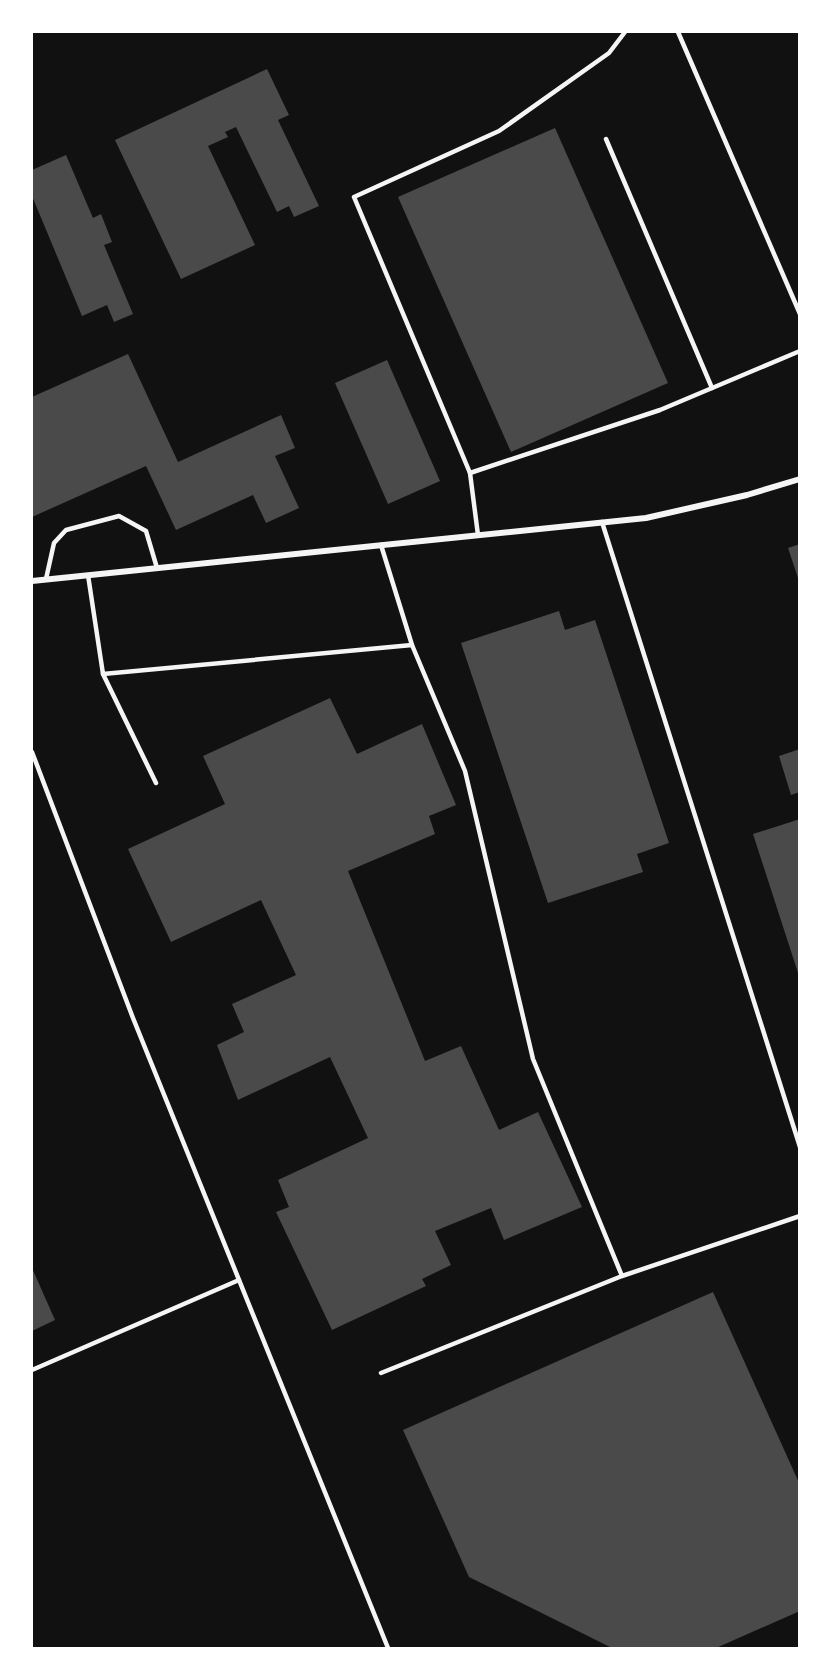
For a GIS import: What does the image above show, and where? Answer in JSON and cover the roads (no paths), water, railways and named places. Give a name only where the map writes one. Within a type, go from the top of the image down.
[{"type":"street","points":[[32,581],[646,518],[747,495],[800,480]]},
{"type":"lane","points":[[478,535],[470,473],[354,197],[499,131],[609,53],[625,32]]},
{"type":"lane","points":[[678,32],[800,314]]},
{"type":"lane","points":[[606,139],[712,388]]},
{"type":"lane","points":[[470,473],[660,410],[800,351]]},
{"type":"lane","points":[[46,579],[54,543],[66,530],[119,516],[146,531],[157,568]]},
{"type":"lane","points":[[602,522],[800,1147]]},
{"type":"lane","points":[[381,545],[412,645],[465,771],[533,1059],[622,1276]]},
{"type":"lane","points":[[88,575],[103,674],[156,783]]},
{"type":"lane","points":[[103,674],[412,645]]},
{"type":"lane","points":[[32,752],[133,1018],[388,1648]]},
{"type":"lane","points":[[381,1373],[622,1276],[800,1216]]},
{"type":"lane","points":[[32,1370],[239,1280]]}]
